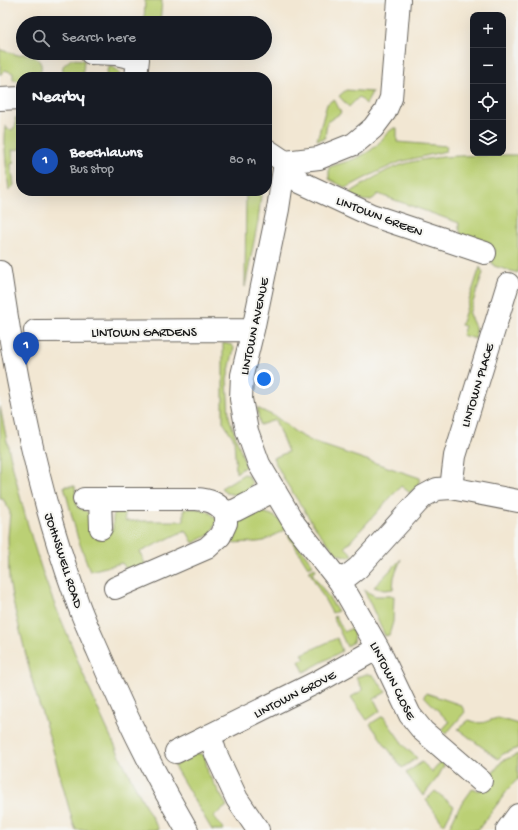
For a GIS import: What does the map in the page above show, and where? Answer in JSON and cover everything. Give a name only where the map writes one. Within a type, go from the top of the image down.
[{"type":"street","points":[[272,153],[285,162],[320,158],[354,144],[373,128],[385,112],[391,98],[399,0]]},
{"type":"street","points":[[137,72],[138,60]]},
{"type":"street","points":[[0,99],[16,98]]},
{"type":"street","name":"LINTOWN GREEN","points":[[285,162],[300,182],[360,210],[485,253]]},
{"type":"street","name":"LINTOWN AVENUE","points":[[285,162],[278,209],[253,330],[242,375],[241,399],[247,431],[259,464],[276,490],[295,525],[340,582]]},
{"type":"street","name":"JOHNSWELL ROAD","points":[[0,272],[9,334],[26,424],[50,518],[75,596],[118,698],[164,790],[187,830]]},
{"type":"street","name":"LINTOWN PLACE","points":[[451,488],[455,456],[508,284]]},
{"type":"street","name":"LINTOWN GARDENS","points":[[35,331],[253,330]]},
{"type":"street","points":[[340,582],[358,568],[424,496],[437,489],[451,488],[518,501]]},
{"type":"street","points":[[226,513],[236,510],[276,490]]},
{"type":"street","points":[[101,528],[92,500],[207,500],[218,505],[226,513],[226,523],[220,536],[207,548],[115,588]]},
{"type":"street","name":"LINTOWN CLOSE","points":[[340,582],[378,648],[410,715],[423,731],[481,781]]},
{"type":"street","name":"LINTOWN GROVE","points":[[176,752],[319,681],[378,648]]},
{"type":"street","points":[[210,735],[216,754],[237,799],[258,830]]},
{"type":"street","points":[[507,830],[518,815]]},
{"type":"green space","points":[[145,0],[162,0],[161,16],[144,16]]},
{"type":"green space","points":[[0,47],[1,50],[16,54],[16,60],[38,60],[41,65],[40,72],[16,72],[16,80],[13,80],[13,73],[5,70],[0,75]]},
{"type":"green space","points":[[70,60],[84,60],[83,72],[62,72],[63,66]]},
{"type":"green space","points":[[108,67],[112,67],[118,72],[107,72]]},
{"type":"green space","points":[[346,90],[372,92],[366,104],[359,97],[349,107],[339,96]]},
{"type":"green space","points":[[334,99],[341,113],[327,122],[325,138],[317,140],[327,104]]},
{"type":"green space","points":[[16,125],[16,150],[12,150],[14,163],[11,164],[14,185],[9,191],[5,151],[6,126],[7,129],[12,130]]},
{"type":"green space","points":[[394,128],[397,128],[397,142],[447,146],[446,151],[400,162],[346,188],[329,179],[329,167],[365,154],[376,146],[386,134]]},
{"type":"green space","points":[[518,155],[518,273],[494,266],[491,261],[495,250],[465,238],[459,229],[459,223],[378,194],[368,201],[348,194],[388,170],[416,161],[430,158],[459,156]]},
{"type":"green space","points":[[246,196],[261,196],[258,221],[245,287]]},
{"type":"green space","points":[[480,267],[483,273],[469,314],[475,327],[476,339],[462,335],[465,326],[461,325]]},
{"type":"green space","points":[[223,343],[232,345],[234,348],[227,380],[229,417],[246,466],[236,473],[234,439],[223,422]]},
{"type":"green space","points":[[0,406],[20,495],[32,539],[49,589],[111,737],[159,830],[76,830],[73,823],[50,739],[34,688],[9,580],[8,537],[10,512],[3,499],[0,499]]},
{"type":"green space","points":[[257,408],[276,417],[298,434],[313,442],[420,478],[418,485],[410,493],[401,486],[345,547],[353,555],[349,557],[337,554],[317,530],[285,481],[273,458],[288,452],[275,420],[260,425]]},
{"type":"green space","points":[[244,474],[248,475],[252,483],[247,491],[241,496],[226,493],[221,488]]},
{"type":"green space","points":[[64,486],[75,486],[77,507],[90,515],[95,530],[113,530],[113,519],[115,513],[124,509],[125,521],[184,521],[184,509],[194,509],[207,511],[217,521],[211,534],[193,543],[186,530],[140,552],[146,566],[134,571],[127,570],[122,563],[90,571],[78,539]]},
{"type":"green space","points":[[260,512],[276,517],[286,529],[264,541],[228,543],[236,527],[243,519]]},
{"type":"green space","points":[[290,534],[313,565],[308,567],[288,535]]},
{"type":"green space","points":[[401,559],[394,577],[393,589],[384,590],[374,587]]},
{"type":"green space","points":[[315,568],[316,570],[312,573],[338,611],[332,613],[309,571]]},
{"type":"green space","points":[[364,590],[375,596],[394,596],[393,622],[389,635],[385,636]]},
{"type":"green space","points":[[336,616],[344,632],[352,628],[354,632],[353,642],[347,647],[333,617]]},
{"type":"green space","points":[[337,638],[342,651],[304,672],[299,661],[305,658],[302,654]]},
{"type":"green space","points":[[367,674],[373,675],[386,692],[374,699],[380,711],[367,720],[351,697],[363,690],[356,677]]},
{"type":"green space","points":[[426,693],[461,705],[465,712],[446,734],[442,730],[449,722],[424,696]]},
{"type":"green space","points":[[383,716],[405,747],[417,758],[402,768],[370,724]]},
{"type":"green space","points":[[498,718],[518,724],[518,748],[503,754],[498,759],[458,729],[469,720],[481,723]]},
{"type":"green space","points":[[195,753],[201,754],[205,757],[208,773],[227,806],[214,816],[224,830],[212,830],[174,766]]},
{"type":"green space","points":[[518,754],[518,779],[510,787],[478,830],[448,830],[458,809],[473,788],[479,791],[502,761]]},
{"type":"green space","points":[[442,761],[444,766],[438,777],[423,796],[406,773],[422,762],[432,772]]},
{"type":"green space","points":[[435,791],[454,806],[444,825],[426,800]]},
{"type":"place","name":"Beechlawns","points":[[26,365]]}]
